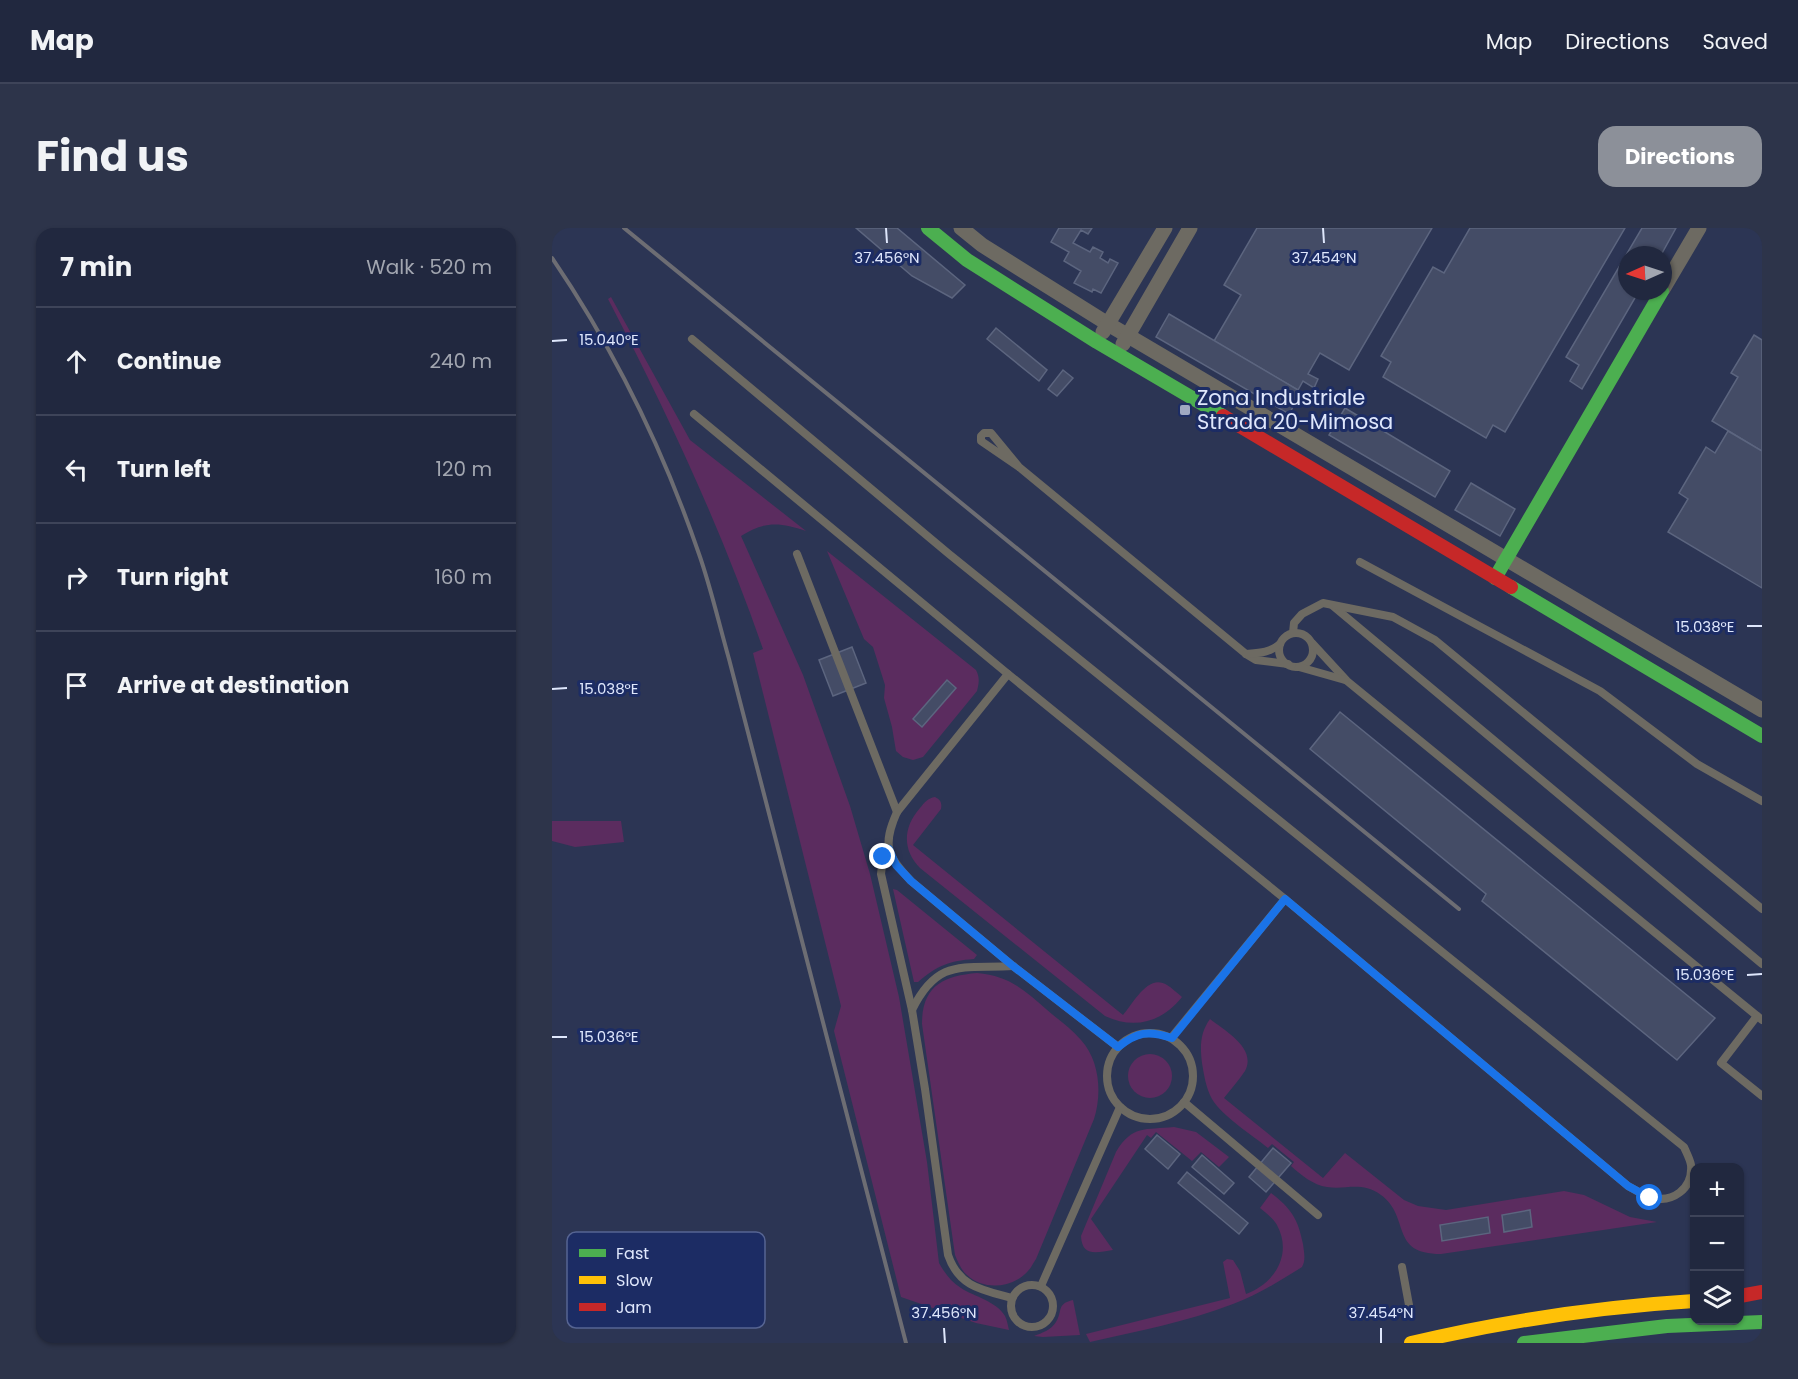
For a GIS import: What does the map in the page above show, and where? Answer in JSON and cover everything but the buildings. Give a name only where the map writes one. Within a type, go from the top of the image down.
[{"type":"main road","points":[[928,228],[967,260],[1097,342],[1762,735]]},
{"type":"main road","points":[[1495,578],[1656,300]]},
{"type":"main road","points":[[1744,1295],[1762,1292]]},
{"type":"main road","points":[[1744,1300],[1762,1300]]},
{"type":"main road","points":[[1411,1343],[1538,1317],[1620,1306],[1690,1301]]},
{"type":"main road","points":[[1524,1343],[1667,1326],[1762,1322]]},
{"type":"street","points":[[961,228],[982,245],[1127,336],[1762,710]]},
{"type":"street","points":[[1097,342],[1165,228]]},
{"type":"street","points":[[1117,354],[1190,228]]},
{"type":"street","points":[[1672,273],[1699,228]]},
{"type":"street","points":[[1140,270],[1158,281]]},
{"type":"street","points":[[1203,405],[1213,387]]},
{"type":"street","points":[[1286,454],[1297,436]]},
{"type":"lane","points":[[692,339],[949,554],[1684,1147],[1691,1163],[1691,1176],[1683,1191],[1670,1199],[1650,1198],[1628,1186],[1285,899],[694,414]]},
{"type":"lane","points":[[1018,467],[991,433],[984,433],[981,436],[981,441],[1018,467],[1246,654],[1256,660],[1288,664],[1347,681]]},
{"type":"lane","points":[[796,554],[897,812]]},
{"type":"lane","points":[[1360,562],[1600,691],[1697,764],[1762,801]]},
{"type":"lane","points":[[1293,633],[1294,623],[1302,614],[1323,603],[1393,617],[1436,640],[1762,909]]},
{"type":"lane","points":[[1332,605],[1762,964]]},
{"type":"lane","points":[[1246,654],[1273,650],[1293,633],[1304,635],[1347,681],[1760,1018],[1721,1063],[1762,1096]]},
{"type":"lane","points":[[1299,667],[1309,661],[1313,649],[1312,643]]},
{"type":"lane","points":[[1280,644],[1280,655],[1288,664]]},
{"type":"lane","points":[[1008,674],[897,812],[888,832],[889,849],[896,865],[911,881],[1013,966],[1118,1047]]},
{"type":"lane","points":[[889,849],[883,857],[882,874],[912,1010],[948,1255],[957,1274],[966,1282],[984,1291],[1012,1298]]},
{"type":"lane","points":[[1172,1038],[1285,899]]},
{"type":"lane","points":[[912,1010],[920,993],[929,983],[954,968],[1013,966]]},
{"type":"lane","points":[[1143,1033],[1158,1033],[1172,1038],[1183,1047],[1190,1060],[1193,1075],[1191,1090],[1184,1102],[1170,1114],[1153,1119],[1135,1116],[1120,1107],[1111,1093],[1107,1077],[1110,1061],[1118,1047],[1129,1038],[1143,1033]]},
{"type":"lane","points":[[1184,1102],[1318,1215]]},
{"type":"lane","points":[[1041,1286],[1120,1107]]},
{"type":"lane","points":[[1402,1267],[1409,1305]]},
{"type":"lane","points":[[1033,1284],[1041,1286],[1050,1294],[1053,1304],[1052,1315],[1045,1323],[1035,1328],[1024,1326],[1015,1319],[1010,1310],[1012,1298],[1024,1286],[1033,1284]]},
{"type":"shaded area","points":[[611,297],[690,440],[806,531],[772,524],[741,536],[803,675],[850,806],[870,874],[899,997],[927,1162],[939,1263],[957,1286],[991,1303],[1001,1311],[1006,1318],[1009,1330],[976,1323],[901,1297],[834,1031],[841,1006],[753,653],[763,649],[711,515],[672,427],[608,299]]},
{"type":"shaded area","points":[[827,551],[976,670],[979,680],[977,691],[923,757],[913,760],[903,757],[896,751],[884,698],[885,685],[873,647],[864,639]]},
{"type":"shaded area","points":[[935,797],[941,802],[941,809],[913,845],[1123,1015],[1142,991],[1154,983],[1160,982],[1167,985],[1182,997],[1166,1012],[1147,1021],[1127,1022],[1105,1016],[920,868],[910,854],[908,831],[914,815],[928,800]]},
{"type":"shaded area","points":[[552,821],[621,821],[624,842],[575,847],[552,841]]},
{"type":"shaded area","points":[[893,889],[977,955],[974,959],[944,965],[918,982],[914,982]]},
{"type":"shaded area","points":[[977,973],[1007,980],[1030,995],[1073,1032],[1087,1048],[1098,1078],[1098,1099],[1094,1119],[1036,1259],[1022,1277],[1007,1284],[998,1285],[982,1284],[974,1280],[963,1271],[955,1255],[922,1024],[926,1000],[937,985],[954,977]]},
{"type":"shaded area","points":[[1210,1019],[1238,1041],[1247,1055],[1248,1063],[1245,1071],[1224,1098],[1323,1178],[1345,1153],[1404,1200],[1418,1206],[1446,1210],[1564,1191],[1584,1195],[1630,1217],[1657,1222],[1441,1254],[1414,1248],[1407,1241],[1390,1204],[1381,1195],[1367,1188],[1334,1188],[1312,1182],[1291,1166],[1294,1162],[1272,1144],[1268,1148],[1230,1119],[1217,1105],[1207,1086],[1201,1057],[1203,1035]]},
{"type":"shaded area","points":[[1150,1054],[1159,1055],[1166,1060],[1171,1067],[1171,1085],[1166,1092],[1159,1097],[1150,1098],[1141,1097],[1134,1092],[1129,1085],[1128,1076],[1129,1067],[1134,1060],[1141,1055]]},
{"type":"shaded area","points":[[1174,1127],[1196,1132],[1229,1157],[1219,1167],[1201,1152],[1192,1161],[1156,1132],[1151,1138],[1147,1135],[1091,1219],[1113,1250],[1088,1251],[1084,1248],[1081,1236],[1116,1152],[1122,1143],[1140,1130]]},
{"type":"shaded area","points":[[1271,1193],[1289,1209],[1296,1221],[1304,1250],[1302,1267],[1260,1292],[1216,1310],[1162,1326],[1090,1342],[1086,1334],[1230,1298],[1223,1262],[1227,1259],[1233,1260],[1240,1271],[1246,1294],[1265,1283],[1278,1267],[1283,1247],[1277,1225],[1260,1208]]},
{"type":"shaded area","points":[[1073,1300],[1080,1335],[1034,1336],[1052,1327],[1062,1306]]},
{"type":"railway","points":[[624,228],[1459,909]]},
{"type":"railway","points":[[552,258],[596,328],[635,401],[670,476],[703,567],[729,659],[906,1343]]},
{"type":"traffic: fast","points":[[928,228],[967,260],[1097,342],[1223,416]]},
{"type":"traffic: fast","points":[[1495,578],[1657,300]]},
{"type":"traffic: fast","points":[[1511,587],[1762,736]]},
{"type":"traffic: fast","points":[[1524,1343],[1667,1326],[1762,1322]]},
{"type":"traffic: slow","points":[[1411,1343],[1551,1316],[1690,1301]]},
{"type":"traffic: jam","points":[[1223,416],[1511,587]]},
{"type":"traffic: jam","points":[[1744,1295],[1762,1292]]},
{"type":"place","name":"Zona Industriale Strada 20-Mimosa","points":[[1185,410]]},
{"type":"route","points":[[883,857],[889,849],[896,865],[911,881],[1013,966],[1118,1047],[1129,1038],[1143,1033],[1158,1033],[1172,1038],[1285,899],[1628,1186],[1650,1198]]}]
